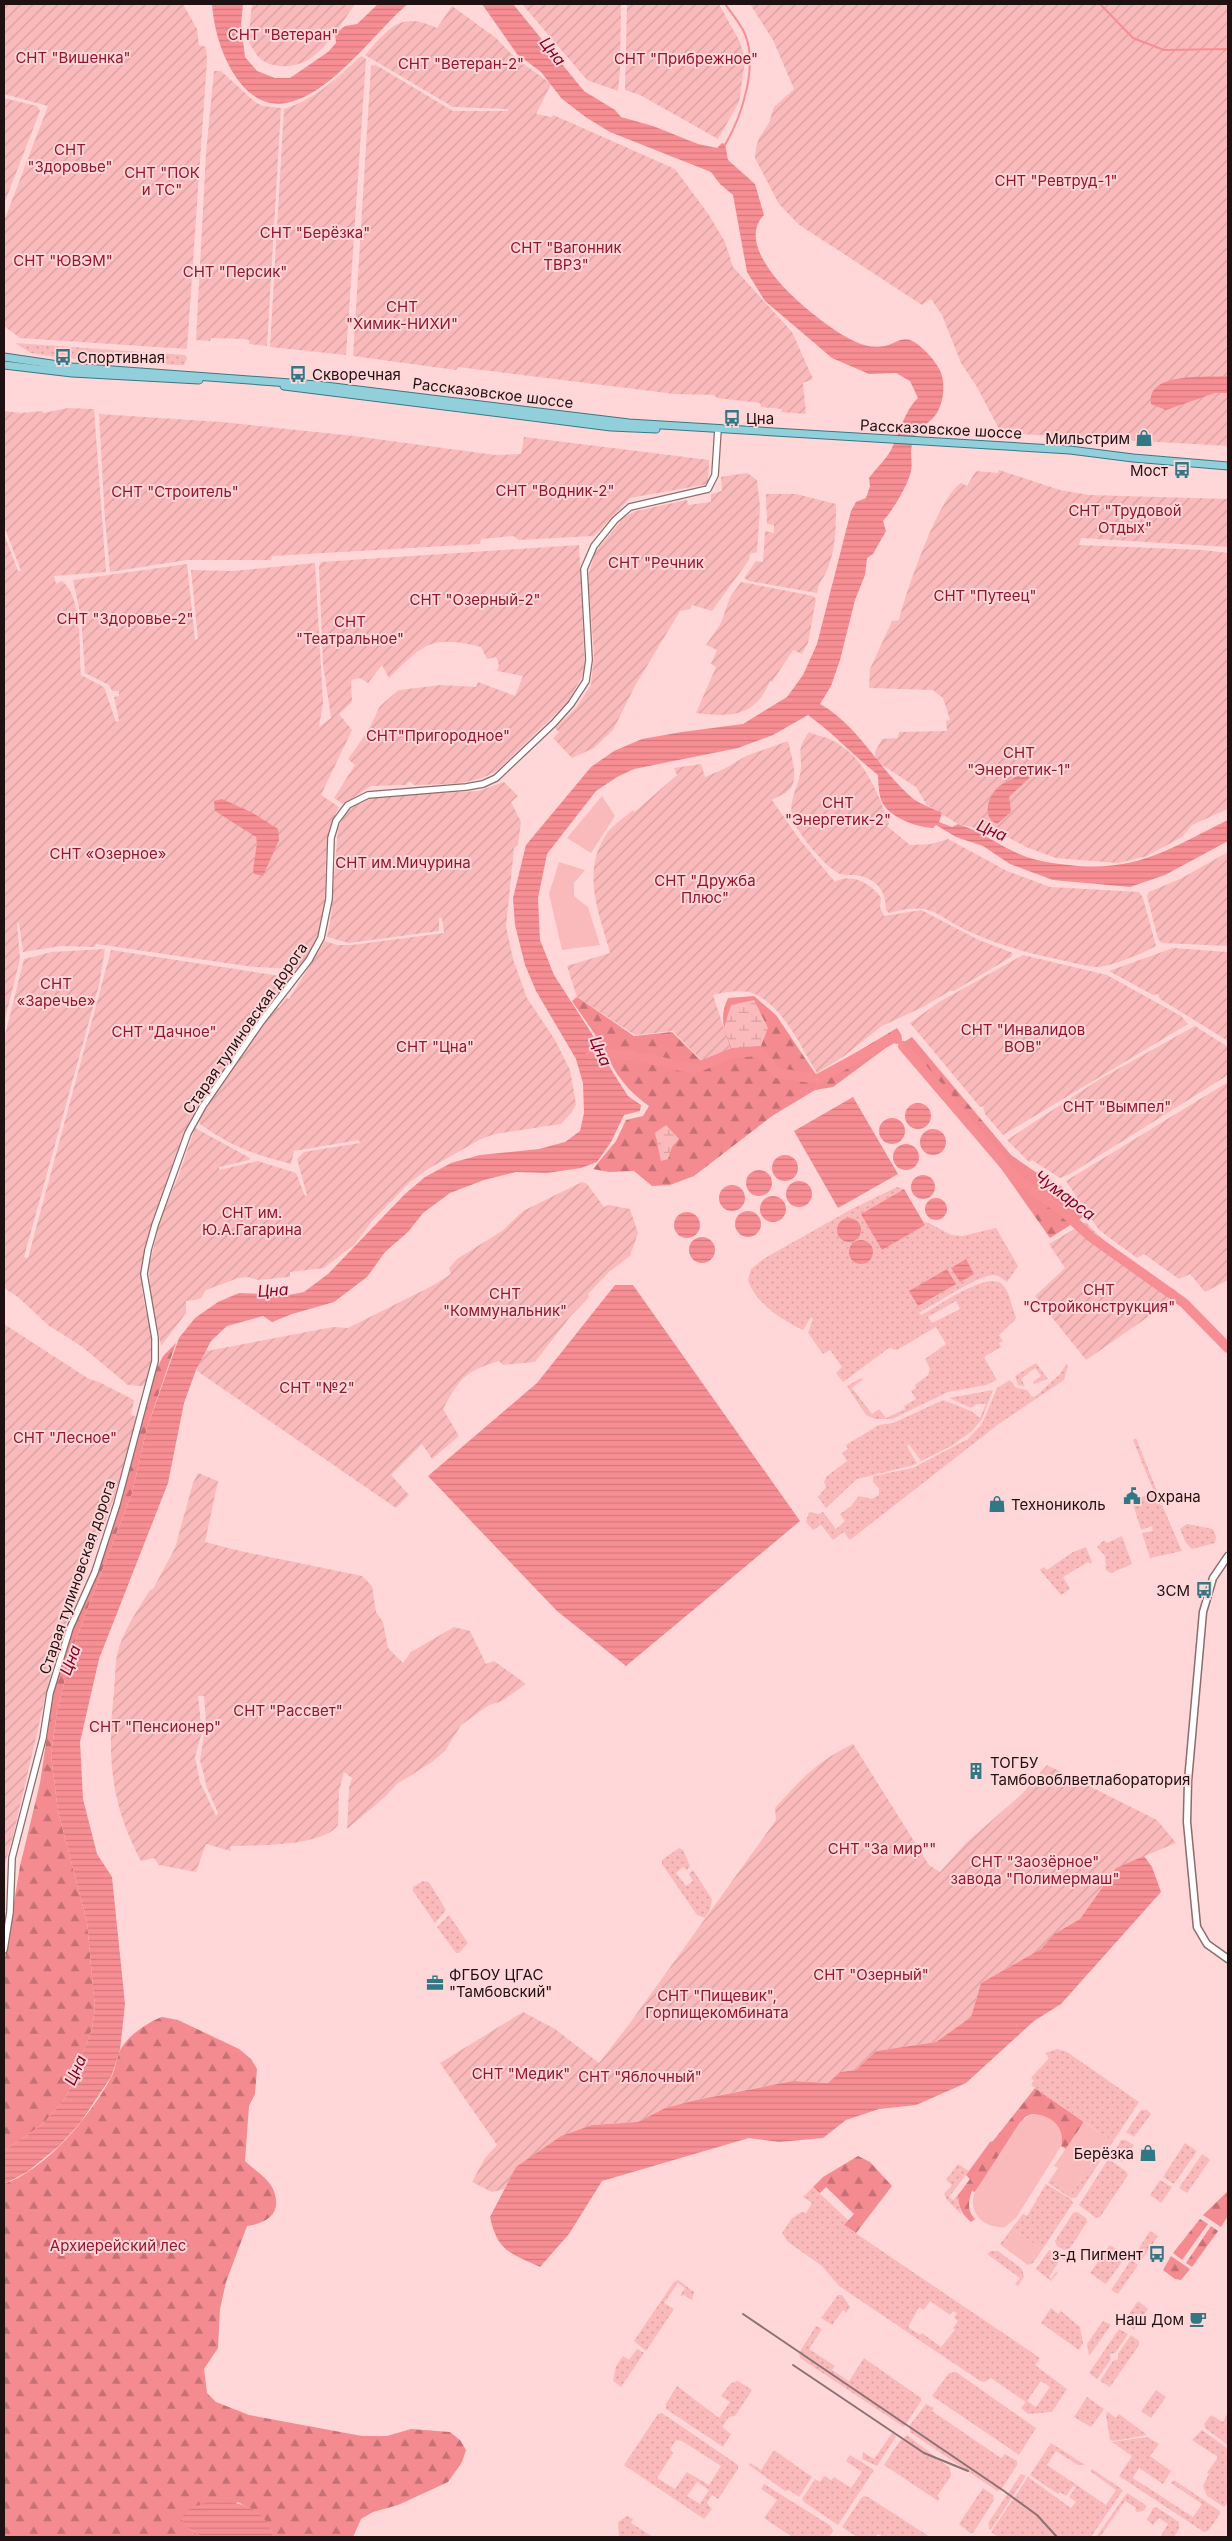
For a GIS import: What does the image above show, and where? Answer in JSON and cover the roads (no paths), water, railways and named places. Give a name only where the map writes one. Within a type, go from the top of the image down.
[{"type":"main road","name":"Рассказовское шоссе","points":[[4,357],[72,367],[317,385],[611,421],[838,437],[1070,450],[1133,458],[1228,466]]},
{"type":"main road","name":"Рассказовское шоссе","points":[[4,365],[72,373],[308,389],[611,427],[715,429]]},
{"type":"main road","points":[[1228,1556],[1213,1578],[1202,1612],[1188,1797],[1193,1899],[1197,1927],[1207,1944],[1228,1959]]},
{"type":"street","name":"Старая тулиновская дорога","points":[[4,1950],[10,1912],[12,1858],[43,1738],[50,1693],[70,1628],[95,1572],[118,1504],[152,1371],[156,1345],[144,1274],[148,1250],[188,1133],[220,1080],[261,1022],[309,960],[321,938],[329,899],[331,838],[336,822],[343,810],[360,798],[377,793],[466,787],[489,782],[554,724],[582,690],[588,675],[584,573],[591,550],[615,520],[630,508],[708,489],[715,475],[715,429]]},
{"type":"water","points":[[212,4],[243,4],[241,25],[245,57],[257,71],[275,78],[290,78],[328,52],[336,43],[335,34],[345,26],[357,24],[378,4],[408,4],[331,79],[308,95],[285,103],[263,101],[242,85],[236,77],[221,47],[215,26]]},
{"type":"water","points":[[482,4],[513,4],[584,91],[615,110],[621,117],[653,126],[698,144],[717,148],[722,143],[725,144],[728,160],[755,184],[764,215],[756,231],[758,249],[768,268],[784,288],[823,322],[856,342],[866,346],[878,347],[904,339],[914,342],[924,349],[941,373],[943,384],[939,409],[936,415],[918,431],[913,441],[911,467],[907,483],[900,497],[883,521],[886,531],[873,554],[867,558],[865,575],[855,600],[840,660],[831,686],[820,704],[834,713],[857,735],[899,786],[911,797],[942,813],[939,822],[952,827],[958,824],[966,827],[1023,856],[1043,861],[1093,867],[1134,862],[1170,849],[1228,820],[1228,841],[1165,875],[1130,887],[1053,880],[1010,864],[983,846],[956,837],[936,825],[933,828],[921,826],[895,816],[882,802],[878,775],[808,715],[773,735],[738,748],[634,769],[617,777],[596,791],[547,854],[538,898],[540,940],[554,975],[592,1034],[628,1096],[641,1105],[640,1111],[624,1115],[611,1142],[597,1162],[581,1168],[547,1173],[516,1172],[484,1180],[450,1193],[423,1213],[408,1232],[385,1252],[367,1277],[334,1302],[272,1322],[263,1316],[227,1326],[211,1341],[196,1370],[184,1403],[168,1483],[99,1659],[80,1742],[83,1799],[97,1854],[112,1877],[125,2004],[120,2050],[111,2077],[80,2123],[59,2146],[27,2172],[4,2184],[4,2151],[43,2124],[66,2097],[92,2029],[95,2008],[87,1922],[58,1811],[51,1755],[57,1711],[74,1644],[132,1493],[147,1428],[179,1338],[195,1318],[218,1302],[239,1293],[289,1295],[304,1292],[328,1274],[405,1194],[425,1177],[451,1163],[480,1155],[539,1149],[565,1142],[580,1131],[584,1113],[583,1083],[576,1059],[536,991],[525,965],[515,925],[513,898],[526,845],[591,767],[614,751],[642,739],[743,724],[787,697],[803,675],[817,644],[851,511],[856,502],[866,498],[870,486],[869,478],[889,454],[909,409],[918,398],[910,381],[896,373],[869,374],[832,358],[765,301],[747,272],[733,195],[720,184],[711,172],[610,132],[562,99],[541,72],[517,54]]},
{"type":"water","points":[[1228,376],[1228,393],[1215,393],[1166,410],[1151,404],[1152,393],[1158,386],[1168,381],[1180,378]]},
{"type":"water","points":[[1044,764],[1009,797],[1011,812],[997,824],[992,820],[988,809],[994,791],[1004,783]]},
{"type":"water","points":[[222,799],[253,813],[278,829],[279,840],[263,876],[254,874],[253,870],[257,843],[256,837],[215,811],[214,801]]},
{"type":"water","points":[[853,1097],[898,1174],[838,1208],[794,1131]]},
{"type":"water","points":[[918,1103],[927,1107],[931,1116],[927,1125],[918,1129],[909,1125],[905,1116],[909,1107]]},
{"type":"water","points":[[892,1118],[901,1122],[905,1131],[901,1140],[892,1144],[883,1140],[879,1131],[883,1122]]},
{"type":"water","points":[[933,1129],[942,1133],[946,1142],[942,1151],[933,1155],[924,1151],[920,1142],[924,1133]]},
{"type":"water","points":[[906,1144],[915,1148],[919,1157],[915,1166],[906,1170],[897,1166],[893,1157],[897,1148]]},
{"type":"water","points":[[785,1155],[794,1159],[798,1168],[794,1177],[785,1181],[776,1177],[772,1168],[776,1159]]},
{"type":"water","points":[[759,1170],[768,1174],[772,1183],[768,1192],[759,1196],[750,1192],[746,1183],[750,1174]]},
{"type":"water","points":[[923,1175],[931,1179],[935,1187],[931,1195],[923,1199],[915,1195],[911,1187],[915,1179]]},
{"type":"water","points":[[799,1181],[808,1185],[812,1194],[808,1203],[799,1207],[790,1203],[786,1194],[790,1185]]},
{"type":"water","points":[[732,1185],[741,1189],[745,1198],[741,1207],[732,1211],[723,1207],[719,1198],[723,1189]]},
{"type":"water","points":[[904,1189],[925,1225],[882,1250],[861,1214]]},
{"type":"water","points":[[773,1196],[782,1200],[786,1209],[782,1218],[773,1222],[764,1218],[760,1209],[764,1200]]},
{"type":"water","points":[[932,1198],[940,1198],[947,1205],[947,1213],[940,1220],[932,1220],[925,1213],[925,1205]]},
{"type":"water","points":[[748,1211],[757,1215],[761,1224],[757,1233],[748,1237],[739,1233],[735,1224],[739,1215]]},
{"type":"water","points":[[687,1212],[696,1216],[700,1225],[696,1234],[687,1238],[678,1234],[674,1225],[678,1216]]},
{"type":"water","points":[[849,1218],[857,1222],[861,1230],[857,1238],[849,1242],[841,1238],[837,1230],[841,1222]]},
{"type":"water","points":[[702,1237],[711,1241],[715,1250],[711,1259],[702,1263],[693,1259],[689,1250],[693,1241]]},
{"type":"water","points":[[861,1240],[869,1244],[873,1252],[869,1260],[861,1264],[853,1260],[849,1252],[853,1244]]},
{"type":"water","points":[[966,1259],[974,1274],[960,1282],[951,1268]]},
{"type":"water","points":[[947,1269],[956,1284],[918,1306],[909,1291]]},
{"type":"water","points":[[615,1285],[633,1285],[800,1521],[626,1666],[557,1611],[428,1476],[537,1383]]},
{"type":"water","points":[[1144,1856],[1152,1867],[1161,1892],[1061,2004],[1034,2021],[966,2083],[916,2105],[879,2109],[846,2120],[823,2138],[779,2142],[749,2138],[602,2181],[569,2234],[540,2267],[513,2254],[501,2245],[493,2229],[490,2217],[516,2167],[561,2136],[592,2125],[638,2122],[665,2108],[696,2100],[793,2081],[828,2083],[840,2072],[856,2070],[876,2051],[936,2042],[971,2017],[981,1983],[1041,1949],[1054,1934],[1080,1919],[1116,1868]]},
{"type":"water","points":[[211,2501],[241,2504],[249,2507],[264,2518],[274,2537],[202,2537],[188,2528],[181,2519],[190,2508]]},
{"type":"waterway","points":[[725,4],[743,30],[748,43],[750,57],[747,89],[743,104],[725,145]]},
{"type":"waterway","points":[[1100,4],[1133,38],[1164,50],[1228,49]]},
{"type":"waterway","name":"Чумарса","points":[[590,1054],[632,1055],[693,1069],[733,1053],[759,1051],[777,1073],[818,1079],[895,1037],[897,1039]]},
{"type":"waterway","name":"Чумарса","points":[[903,1046],[1014,1176],[1066,1214],[1091,1237],[1184,1303],[1228,1348]]},
{"type":"railway","points":[[743,2314],[1004,2491],[1037,2515],[1057,2537]]},
{"type":"railway","points":[[793,2365],[924,2453],[968,2471]]},
{"type":"place","name":"Спортивная","points":[[63,357]]},
{"type":"place","name":"Скворечная","points":[[298,374]]},
{"type":"place","name":"Цна","points":[[732,418]]},
{"type":"place","name":"Мильстрим","points":[[1144,438]]},
{"type":"place","name":"Мост","points":[[1182,470]]},
{"type":"place","name":"Охрана","points":[[1132,1496]]},
{"type":"place","name":"Технониколь","points":[[997,1504]]},
{"type":"place","name":"ЗСМ","points":[[1204,1590]]},
{"type":"place","name":"ТОГБУ Тамбовоблветлаборатория","points":[[976,1771]]},
{"type":"place","name":"ФГБОУ ЦГАС \"Тамбовский\"","points":[[435,1983]]},
{"type":"place","name":"Берёзка","points":[[1148,2153]]},
{"type":"place","name":"з-д Пигмент","points":[[1157,2254]]},
{"type":"place","name":"Наш Дом","points":[[1198,2319]]},
{"type":"park label","name":"СНТ \"Ветеран\"","points":[[283,34]]},
{"type":"park label","name":"СНТ \"Вишенка\"","points":[[73,57]]},
{"type":"park label","name":"СНТ \"Прибрежное\"","points":[[686,58]]},
{"type":"park label","name":"СНТ \"Ветеран-2\"","points":[[461,63]]},
{"type":"park label","name":"СНТ \"Здоровье\"","points":[[70,158]]},
{"type":"park label","name":"СНТ \"ПОК и ТС\"","points":[[162,180]]},
{"type":"park label","name":"СНТ \"Ревтруд-1\"","points":[[1056,180]]},
{"type":"park label","name":"СНТ \"Берёзка\"","points":[[315,232]]},
{"type":"park label","name":"СНТ \"Вагонник ТВРЗ\"","points":[[566,256]]},
{"type":"park label","name":"СНТ \"ЮВЭМ\"","points":[[63,260]]},
{"type":"park label","name":"СНТ \"Персик\"","points":[[235,271]]},
{"type":"park label","name":"СНТ \"Химик-НИХИ\"","points":[[402,314]]},
{"type":"park label","name":"СНТ \"Водник-2\"","points":[[555,490]]},
{"type":"park label","name":"СНТ \"Строитель\"","points":[[175,491]]},
{"type":"park label","name":"СНТ \"Трудовой Отдых\"","points":[[1125,518]]},
{"type":"park label","name":"СНТ \"Речник","points":[[656,562]]},
{"type":"park label","name":"СНТ \"Путеец\"","points":[[985,595]]},
{"type":"park label","name":"СНТ \"Озерный-2\"","points":[[475,599]]},
{"type":"park label","name":"СНТ \"Здоровье-2\"","points":[[125,618]]},
{"type":"park label","name":"СНТ \"Театральное\"","points":[[350,630]]},
{"type":"park label","name":"СНТ\"Пригородное\"","points":[[438,735]]},
{"type":"park label","name":"СНТ \"Энергетик-1\"","points":[[1019,760]]},
{"type":"park label","name":"СНТ \"Энергетик-2\"","points":[[838,810]]},
{"type":"park label","name":"СНТ «Озерное»","points":[[108,853]]},
{"type":"park label","name":"СНТ им.Мичурина","points":[[403,862]]},
{"type":"park label","name":"СНТ \"Дружба Плюс\"","points":[[705,888]]},
{"type":"park label","name":"СНТ «Заречье»","points":[[56,992]]},
{"type":"park label","name":"СНТ \"Дачное\"","points":[[164,1031]]},
{"type":"park label","name":"СНТ \"Инвалидов ВОВ\"","points":[[1023,1038]]},
{"type":"park label","name":"СНТ \"Цна\"","points":[[435,1046]]},
{"type":"park label","name":"СНТ \"Вымпел\"","points":[[1117,1106]]},
{"type":"park label","name":"СНТ им. Ю.А.Гагарина","points":[[252,1220]]},
{"type":"park label","name":"СНТ \"Стройконструкция\"","points":[[1099,1298]]},
{"type":"park label","name":"СНТ \"Коммунальник\"","points":[[505,1302]]},
{"type":"park label","name":"СНТ \"№2\"","points":[[317,1387]]},
{"type":"park label","name":"СНТ \"Лесное\"","points":[[65,1437]]},
{"type":"park label","name":"СНТ \"Рассвет\"","points":[[288,1710]]},
{"type":"park label","name":"СНТ \"Пенсионер\"","points":[[155,1726]]},
{"type":"park label","name":"СНТ \"За мир\"\"","points":[[882,1848]]},
{"type":"park label","name":"СНТ \"Заозёрное\" завода \"Полимермаш\"","points":[[1035,1870]]},
{"type":"park label","name":"СНТ \"Озерный\"","points":[[871,1974]]},
{"type":"park label","name":"СНТ \"Пищевик\", Горпищекомбината","points":[[717,2004]]},
{"type":"park label","name":"СНТ \"Медик\"","points":[[521,2073]]},
{"type":"park label","name":"СНТ \"Яблочный\"","points":[[640,2076]]},
{"type":"park label","name":"Архиерейский лес","points":[[118,2245]]}]
